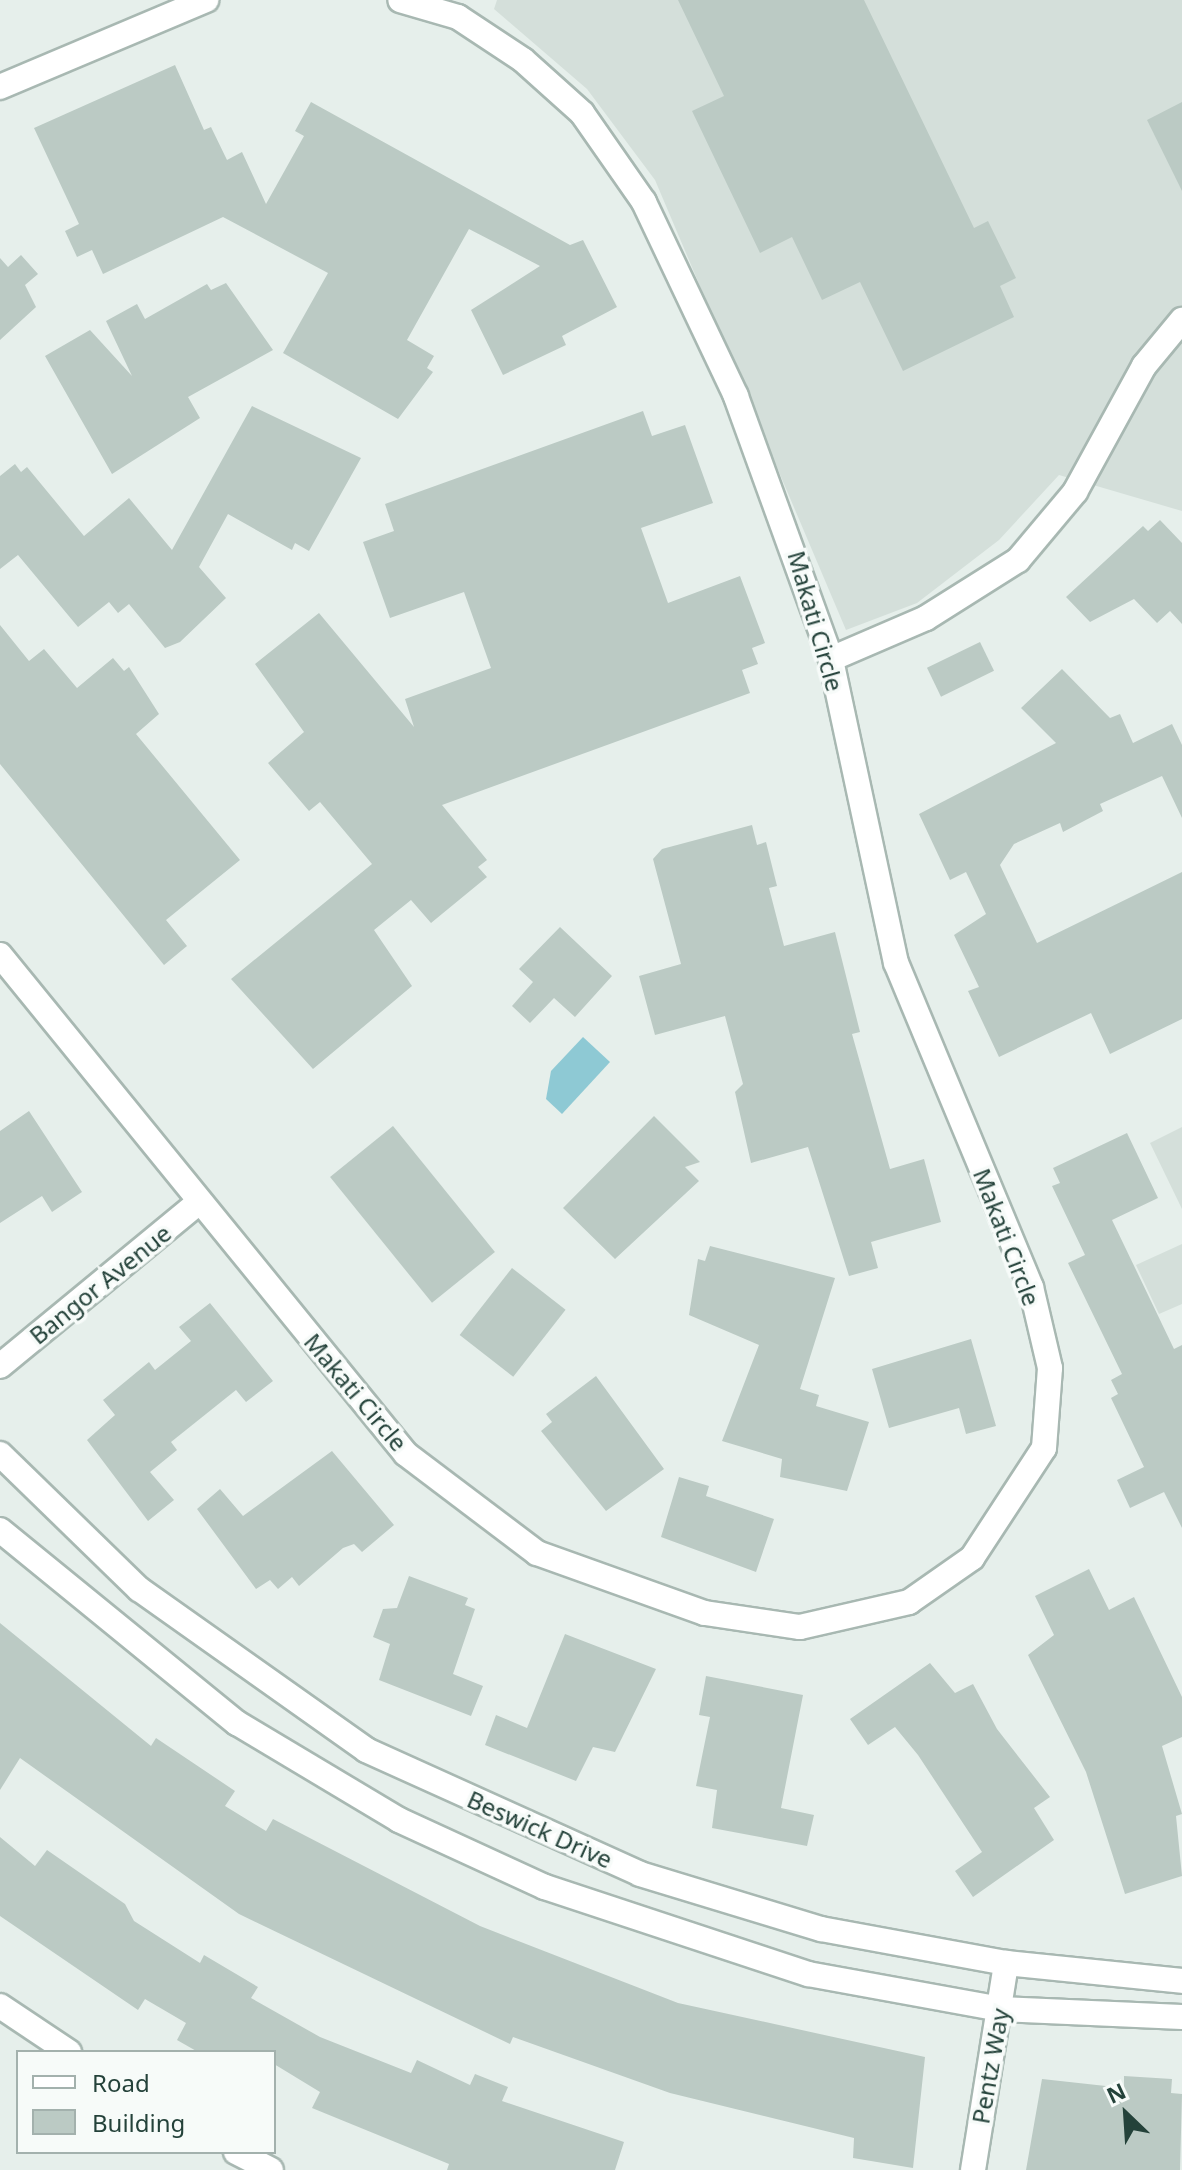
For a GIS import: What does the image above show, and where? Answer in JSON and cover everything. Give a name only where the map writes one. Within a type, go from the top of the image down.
[{"type":"street","points":[[0,87],[206,0]]},
{"type":"street","name":"Makati Circle","points":[[0,955],[406,1454],[537,1553],[705,1613],[800,1627],[909,1602],[972,1558],[1044,1448],[1050,1368],[1031,1287],[896,963],[831,659],[736,396],[638,191],[582,113],[462,9],[400,0]]},
{"type":"street","points":[[831,659],[926,618],[1018,560],[1075,492],[1144,366],[1182,320]]},
{"type":"street","name":"Bangor Avenue","points":[[0,1366],[199,1202]]},
{"type":"street","name":"Beswick Drive","points":[[0,1454],[139,1589],[366,1750],[640,1874],[821,1929],[1006,1963],[1182,1981]]},
{"type":"street","name":"Beswick Drive","points":[[0,1530],[237,1723],[399,1820],[545,1887],[687,1939],[808,1974],[1000,2009],[1182,2017]]},
{"type":"street","name":"Pentz Way","points":[[973,2170],[1006,1963]]},
{"type":"street","points":[[0,2006],[66,2050]]},
{"type":"street","points":[[239,2154],[262,2168]]},
{"type":"shaded area","points":[[497,0],[1182,0],[1182,511],[1059,475],[999,540],[917,603],[846,630],[655,180],[587,89],[494,9]]},
{"type":"shaded area","points":[[1182,1127],[1182,1209],[1150,1143]]},
{"type":"shaded area","points":[[1182,1244],[1182,1304],[1159,1314],[1136,1265]]},
{"type":"water","points":[[583,1037],[610,1062],[562,1114],[546,1099],[551,1071]]},
{"type":"building","points":[[678,0],[864,0],[974,228],[988,221],[1016,278],[1000,286],[1014,317],[903,371],[860,282],[822,300],[792,237],[760,253],[692,111],[724,96]]},
{"type":"building","points":[[175,65],[204,130],[211,127],[227,160],[242,152],[266,204],[304,136],[295,131],[311,102],[570,245],[583,240],[617,307],[562,336],[566,345],[503,375],[471,310],[540,266],[469,229],[407,340],[434,356],[427,368],[433,372],[398,419],[283,353],[328,273],[223,217],[103,274],[92,250],[77,257],[65,231],[79,224],[34,128]]},
{"type":"building","points":[[1182,102],[1182,191],[1147,120]]},
{"type":"building","points":[[21,255],[38,274],[25,285],[36,307],[0,340],[0,258],[8,267]]},
{"type":"building","points":[[226,283],[273,350],[188,397],[200,418],[112,474],[45,356],[90,330],[132,376],[106,321],[137,304],[145,319],[207,284],[211,290]]},
{"type":"building","points":[[252,406],[361,458],[309,551],[295,543],[292,550],[228,514],[199,567],[226,598],[180,642],[165,648],[129,604],[118,613],[109,602],[78,627],[18,555],[0,569],[0,476],[15,464],[21,472],[27,467],[84,536],[129,498],[172,550]]},
{"type":"building","points":[[643,411],[652,436],[685,425],[713,503],[641,528],[668,603],[740,576],[765,643],[752,648],[758,664],[742,670],[750,693],[442,805],[487,860],[478,867],[487,877],[431,923],[411,900],[374,930],[412,986],[313,1069],[231,979],[372,864],[320,802],[309,811],[268,763],[304,732],[255,664],[319,613],[414,727],[405,699],[491,668],[464,592],[390,618],[363,542],[394,531],[385,504]]},
{"type":"building","points":[[1160,520],[1182,543],[1182,624],[1170,611],[1157,623],[1134,599],[1090,622],[1066,597],[1143,526],[1148,531]]},
{"type":"building","points":[[0,625],[29,661],[44,649],[77,688],[113,658],[124,671],[129,667],[159,714],[136,734],[240,860],[166,920],[187,946],[164,965],[0,764]]},
{"type":"building","points":[[980,642],[994,671],[941,697],[927,668]]},
{"type":"building","points":[[1062,669],[1110,718],[1120,714],[1133,743],[1172,724],[1182,745],[1182,818],[1162,776],[1100,804],[1103,811],[1063,832],[1060,823],[1014,844],[1000,865],[1037,943],[1182,872],[1182,1019],[1110,1054],[1091,1013],[999,1057],[968,991],[979,987],[954,935],[986,914],[966,872],[950,880],[919,814],[1056,743],[1021,708]]},
{"type":"building","points":[[752,825],[757,845],[766,842],[777,886],[769,888],[784,946],[835,932],[860,1032],[852,1034],[890,1169],[924,1159],[941,1222],[871,1242],[878,1268],[849,1276],[808,1147],[751,1163],[735,1092],[743,1084],[725,1016],[655,1035],[639,976],[681,964],[653,859],[662,849]]},
{"type":"building","points":[[560,927],[612,976],[575,1017],[554,998],[530,1023],[512,1006],[533,982],[519,969]]},
{"type":"building","points":[[29,1111],[82,1192],[52,1212],[42,1196],[0,1223],[0,1131]]},
{"type":"building","points":[[654,1116],[700,1162],[685,1167],[699,1181],[615,1259],[563,1208]]},
{"type":"building","points":[[393,1126],[495,1252],[432,1303],[330,1177]]},
{"type":"building","points":[[1127,1133],[1158,1198],[1112,1220],[1174,1349],[1182,1345],[1182,1528],[1164,1492],[1130,1508],[1117,1480],[1144,1467],[1111,1398],[1118,1394],[1111,1380],[1122,1374],[1068,1263],[1085,1255],[1052,1186],[1060,1183],[1053,1168]]},
{"type":"building","points":[[710,1246],[835,1278],[800,1389],[819,1395],[816,1406],[869,1422],[847,1491],[780,1477],[782,1459],[722,1441],[759,1345],[689,1315],[698,1259],[705,1261]]},
{"type":"building","points":[[512,1268],[566,1310],[513,1377],[460,1335]]},
{"type":"building","points":[[210,1303],[273,1381],[246,1402],[236,1390],[171,1442],[177,1450],[150,1472],[174,1500],[148,1521],[87,1440],[115,1415],[103,1400],[149,1362],[155,1370],[191,1341],[179,1327]]},
{"type":"building","points":[[971,1339],[996,1426],[966,1434],[959,1408],[889,1428],[872,1369]]},
{"type":"building","points":[[596,1376],[664,1469],[606,1511],[541,1431],[552,1422],[546,1414]]},
{"type":"building","points":[[332,1451],[394,1525],[362,1552],[354,1544],[343,1548],[299,1586],[292,1577],[278,1589],[270,1580],[256,1589],[197,1509],[220,1489],[243,1516]]},
{"type":"building","points":[[679,1477],[709,1486],[706,1496],[774,1519],[756,1572],[661,1537]]},
{"type":"building","points":[[1089,1569],[1109,1610],[1134,1597],[1182,1697],[1182,1737],[1162,1746],[1182,1814],[1176,1816],[1182,1876],[1125,1894],[1086,1772],[1028,1655],[1054,1635],[1035,1596]]},
{"type":"building","points":[[409,1576],[468,1598],[465,1605],[475,1609],[453,1674],[483,1686],[471,1716],[379,1680],[390,1644],[373,1637],[383,1609],[397,1608]]},
{"type":"building","points":[[0,1623],[151,1746],[156,1738],[235,1791],[225,1806],[266,1831],[273,1819],[480,1926],[678,2003],[925,2057],[913,2168],[853,2158],[854,2138],[670,2093],[513,2037],[510,2044],[239,1914],[20,1758],[0,1790]]},
{"type":"building","points":[[565,1634],[656,1669],[615,1752],[593,1747],[576,1781],[485,1745],[496,1715],[527,1728]]},
{"type":"building","points":[[930,1663],[955,1693],[973,1684],[997,1729],[1050,1797],[1034,1808],[1054,1840],[973,1897],[955,1871],[982,1852],[918,1755],[895,1727],[868,1745],[850,1719]]},
{"type":"building","points":[[706,1676],[803,1695],[781,1808],[814,1815],[807,1846],[712,1828],[717,1790],[696,1786],[710,1717],[699,1715]]},
{"type":"building","points":[[0,1837],[35,1866],[47,1850],[125,1904],[134,1921],[200,1963],[204,1955],[258,1987],[251,1998],[320,2037],[411,2073],[417,2060],[470,2085],[475,2074],[508,2087],[502,2101],[624,2142],[615,2170],[447,2170],[449,2164],[312,2108],[320,2092],[276,2065],[276,2050],[194,2050],[177,2040],[186,2023],[145,1999],[138,2010],[0,1916]]},
{"type":"building","points":[[1124,2076],[1172,2079],[1171,2093],[1182,2094],[1180,2170],[1026,2170],[1042,2079],[1124,2088]]}]
